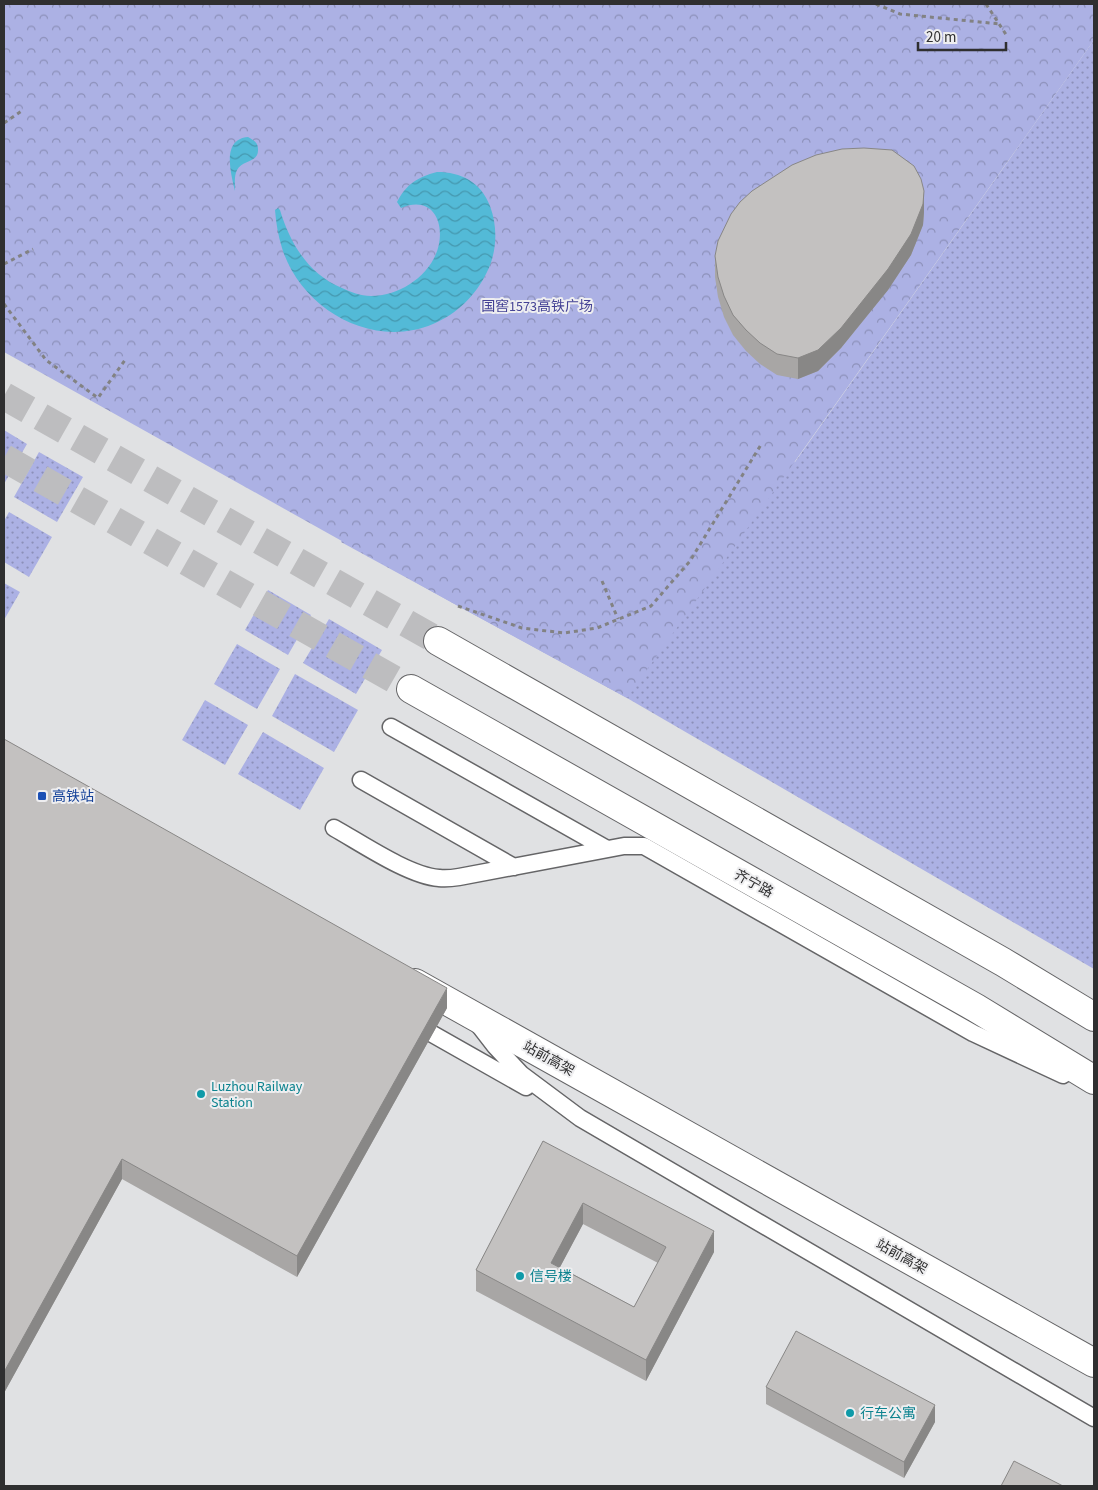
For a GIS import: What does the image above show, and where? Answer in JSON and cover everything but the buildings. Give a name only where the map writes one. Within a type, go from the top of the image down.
[{"type":"street","points":[[438,642],[1003,962],[1094,1017]]},
{"type":"street","name":"齐宁路","points":[[412,689],[976,1008],[1094,1080]]},
{"type":"street","name":"站前高架","points":[[390,969],[1094,1363]]},
{"type":"lane","points":[[391,727],[607,849]]},
{"type":"lane","points":[[361,780],[514,867]]},
{"type":"lane","points":[[334,828],[399,864],[416,872],[438,878],[459,877],[624,846],[644,846],[974,1033],[1094,1089]]},
{"type":"lane","points":[[580,1118],[521,1074],[495,1046],[471,1015],[401,1011],[580,1118],[1094,1418]]},
{"type":"path","points":[[876,4],[900,14],[1000,24]]},
{"type":"path","points":[[986,4],[1007,36]]},
{"type":"path","points":[[4,123],[23,110]]},
{"type":"path","points":[[4,264],[34,249]]},
{"type":"path","points":[[4,304],[46,360],[98,398],[124,360]]},
{"type":"path","points":[[458,606],[522,628],[564,633],[597,628],[652,606],[690,561],[762,443]]},
{"type":"path","points":[[602,581],[618,620]]},
{"type":"green space","name":"国窖1573高铁广场","points":[[4,4],[1094,4],[1094,40],[627,698],[458,606],[4,352]]},
{"type":"green space","points":[[1094,40],[1094,969],[627,698],[341,542],[364,501],[795,462]]},
{"type":"green space","points":[[4,430],[27,444],[4,484]]},
{"type":"green space","points":[[39,452],[83,477],[57,522],[14,497]]},
{"type":"green space","points":[[9,512],[52,537],[29,577],[4,562],[4,521]]},
{"type":"green space","points":[[4,583],[20,592],[4,620]]},
{"type":"green space","points":[[268,590],[311,615],[288,655],[245,630]]},
{"type":"green space","points":[[329,619],[382,650],[356,694],[303,663]]},
{"type":"green space","points":[[237,644],[280,669],[257,709],[214,684]]},
{"type":"green space","points":[[295,674],[358,710],[334,752],[272,716]]},
{"type":"green space","points":[[205,700],[248,725],[225,765],[182,740]]},
{"type":"green space","points":[[263,732],[324,768],[300,810],[238,774]]},
{"type":"water","points":[[248,137],[257,145],[258,154],[237,170],[235,191],[230,167],[231,150],[240,139]]},
{"type":"water","points":[[437,172],[462,176],[476,185],[486,198],[493,214],[495,239],[493,256],[483,280],[465,303],[450,315],[433,324],[410,331],[386,332],[363,327],[342,319],[322,306],[305,289],[291,270],[282,248],[275,210],[278,208],[280,210],[295,245],[319,275],[356,294],[367,296],[382,295],[393,292],[414,281],[423,274],[436,255],[440,234],[437,218],[432,211],[427,207],[419,205],[401,208],[397,202],[413,182]]},
{"type":"tunnel","points":[[4,396],[438,641]]},
{"type":"tunnel","points":[[4,458],[411,689]]},
{"type":"place","name":"高铁站","points":[[42,796]]},
{"type":"place","name":"Luzhou Railway Station","points":[[201,1094]]},
{"type":"place","name":"信号楼","points":[[520,1276]]},
{"type":"place","name":"行车公寓","points":[[850,1413]]}]
